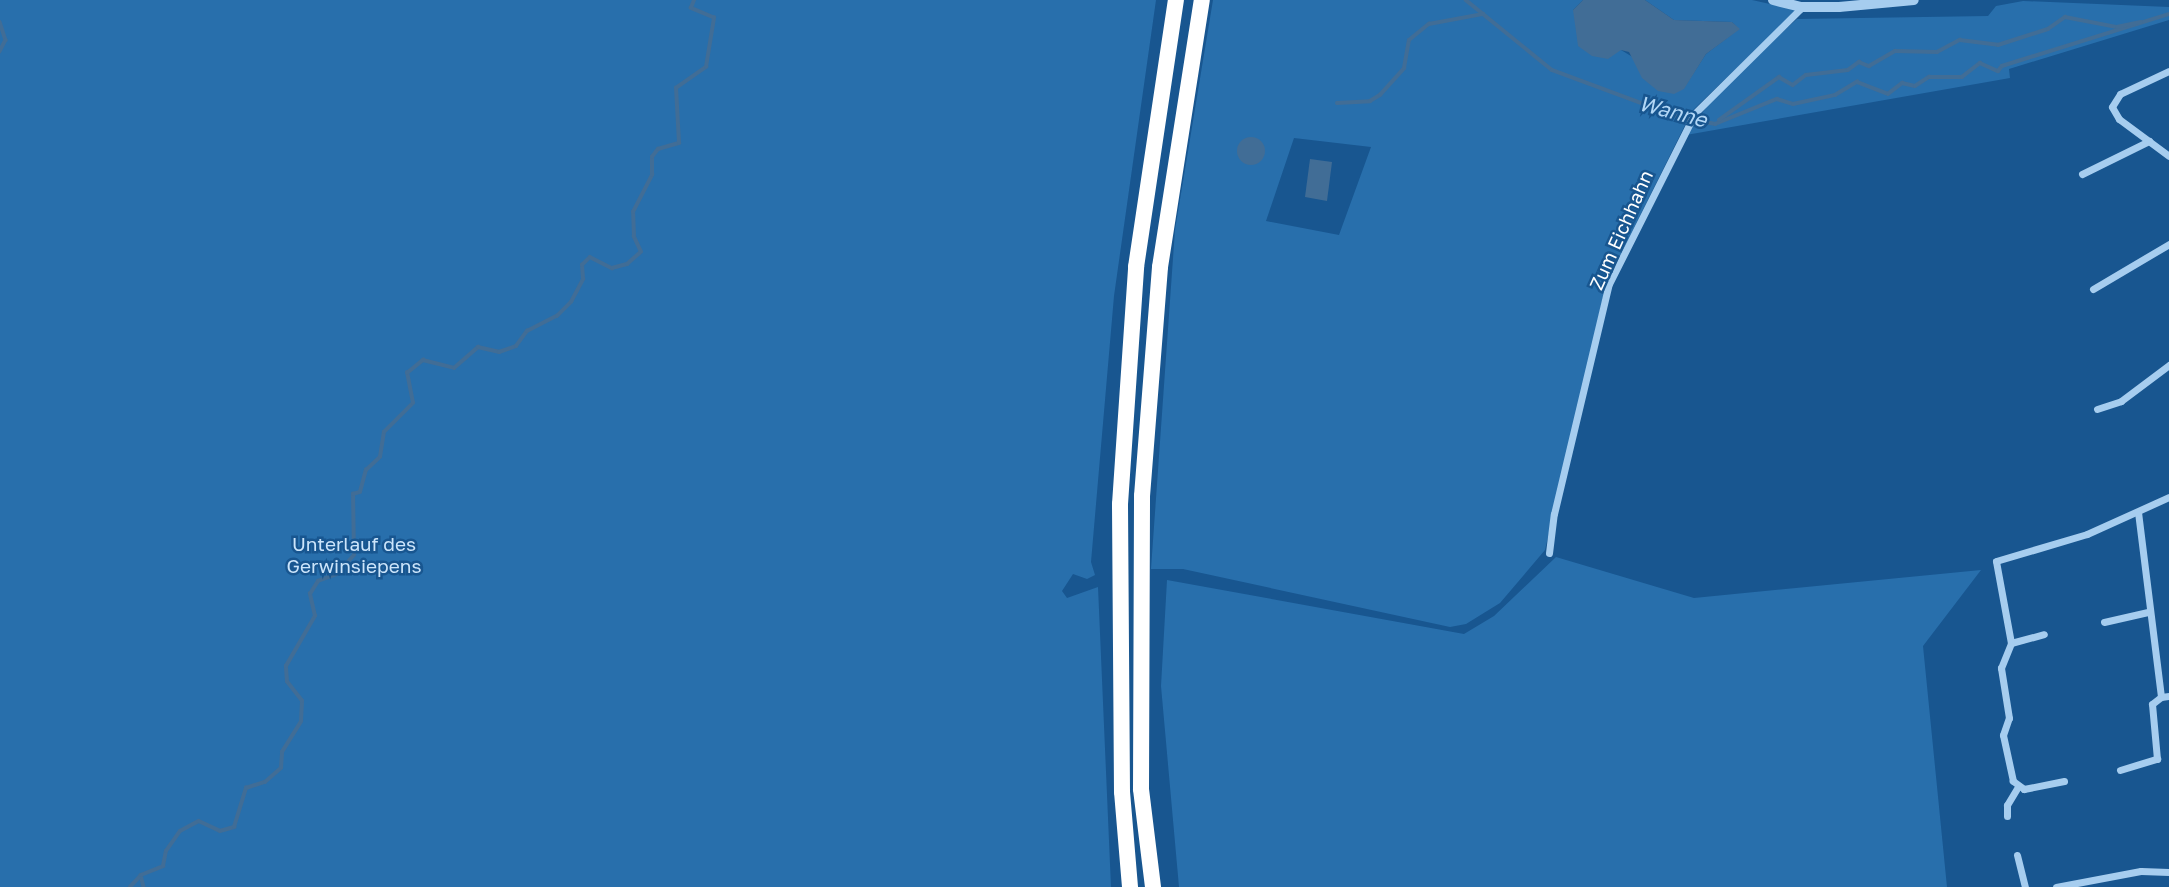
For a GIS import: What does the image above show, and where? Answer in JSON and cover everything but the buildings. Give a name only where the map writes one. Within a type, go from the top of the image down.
[{"type":"highway","points":[[1130,887],[1122,792],[1118,601],[1120,504],[1136,267],[1176,0]]},
{"type":"highway","points":[[1153,887],[1141,789],[1142,496],[1160,267],[1202,0]]},
{"type":"street","points":[[1773,0],[1802,7],[1914,0]]},
{"type":"street","name":"Zum Eichhahn","points":[[1549,554],[1554,514],[1609,284],[1695,113],[1802,7]]},
{"type":"street","points":[[2169,71],[2113,100],[2116,115],[2169,156]]},
{"type":"street","points":[[2082,174],[2149,141]]},
{"type":"street","points":[[2094,289],[2169,244]]},
{"type":"street","points":[[2098,409],[2121,401],[2169,365]]},
{"type":"street","points":[[2007,816],[2007,805],[2018,787],[2003,736],[2009,718],[2001,665],[2011,643],[1994,569],[1998,557],[2087,534],[2169,498]]},
{"type":"street","points":[[2120,770],[2157,760],[2152,704],[2165,696],[2150,628],[2138,512]]},
{"type":"street","points":[[2104,622],[2148,612]]},
{"type":"street","points":[[2011,643],[2044,634]]},
{"type":"street","points":[[2018,787],[2064,781]]},
{"type":"street","points":[[2017,855],[2025,887]]},
{"type":"street","points":[[2056,887],[2141,871],[2169,872]]},
{"type":"green space","name":"Unterlauf des Gerwinsiepens","points":[[0,0],[1156,0],[1114,296],[1091,562],[1095,575],[1087,579],[1073,574],[1062,591],[1067,598],[1098,587],[1111,887],[0,887]]},
{"type":"green space","points":[[1213,0],[1583,0],[1573,10],[1621,50],[1684,88],[1706,54],[1739,29],[1732,22],[1674,20],[1645,0],[1752,0],[1797,10],[1692,111],[1606,284],[1545,550],[1500,603],[1466,624],[1450,627],[1183,569],[1151,569],[1175,230]],"holes":[[[1294,138],[1371,147],[1339,235],[1266,221]]]},
{"type":"green space","points":[[2023,1],[2169,7],[2169,20],[2009,69],[2010,78],[1686,135],[1722,86],[1797,19],[1988,16],[1996,6]]},
{"type":"green space","points":[[1556,557],[1694,598],[1981,570],[1923,646],[1947,887],[1179,887],[1161,686],[1167,580],[1464,634],[1494,616]]},
{"type":"shaded area","points":[[1583,0],[1645,0],[1674,20],[1732,22],[1740,29],[1706,54],[1684,89],[1674,94],[1658,91],[1642,78],[1629,52],[1621,50],[1608,59],[1592,56],[1578,46],[1573,10]]},
{"type":"shaded area","points":[[1251,137],[1261,141],[1265,151],[1261,161],[1251,165],[1241,161],[1237,151],[1241,141]]},
{"type":"shaded area","points":[[1310,159],[1332,162],[1327,201],[1305,197]]},
{"type":"waterway","points":[[130,887],[141,875],[163,866],[166,851],[180,831],[199,821],[220,831],[234,827],[246,788],[265,782],[281,768],[282,752],[301,721],[302,701],[287,682],[286,666],[315,616],[310,594],[318,581],[337,574],[354,555],[353,494],[360,492],[366,470],[380,457],[384,432],[413,403],[407,373],[423,360],[454,368],[478,347],[499,352],[516,346],[527,331],[557,316],[571,302],[583,279],[582,265],[590,257],[612,268],[627,264],[641,252],[634,237],[633,212],[652,175],[652,157],[658,149],[679,143],[676,88],[706,67],[714,18],[691,8],[694,0]]},
{"type":"waterway","name":"Wanne","points":[[1466,0],[1552,70],[1682,118],[1715,124],[1777,99],[1793,104],[1835,95],[1857,82],[1888,94],[1902,83],[1915,86],[1929,77],[1962,77],[1980,63],[1998,71],[2002,66],[2169,14]]},
{"type":"waterway","points":[[1337,103],[1370,101],[1380,95],[1404,68],[1409,40],[1429,24],[1483,14]]},
{"type":"waterway","points":[[1719,120],[1779,77],[1793,85],[1806,75],[1848,70],[1859,62],[1869,66],[1895,51],[1937,52],[1960,40],[1998,45],[2048,29],[2065,17],[2117,27],[2140,22]]},
{"type":"waterway","points":[[0,22],[6,40],[0,52]]},
{"type":"waterway","points":[[141,875],[144,887]]}]
